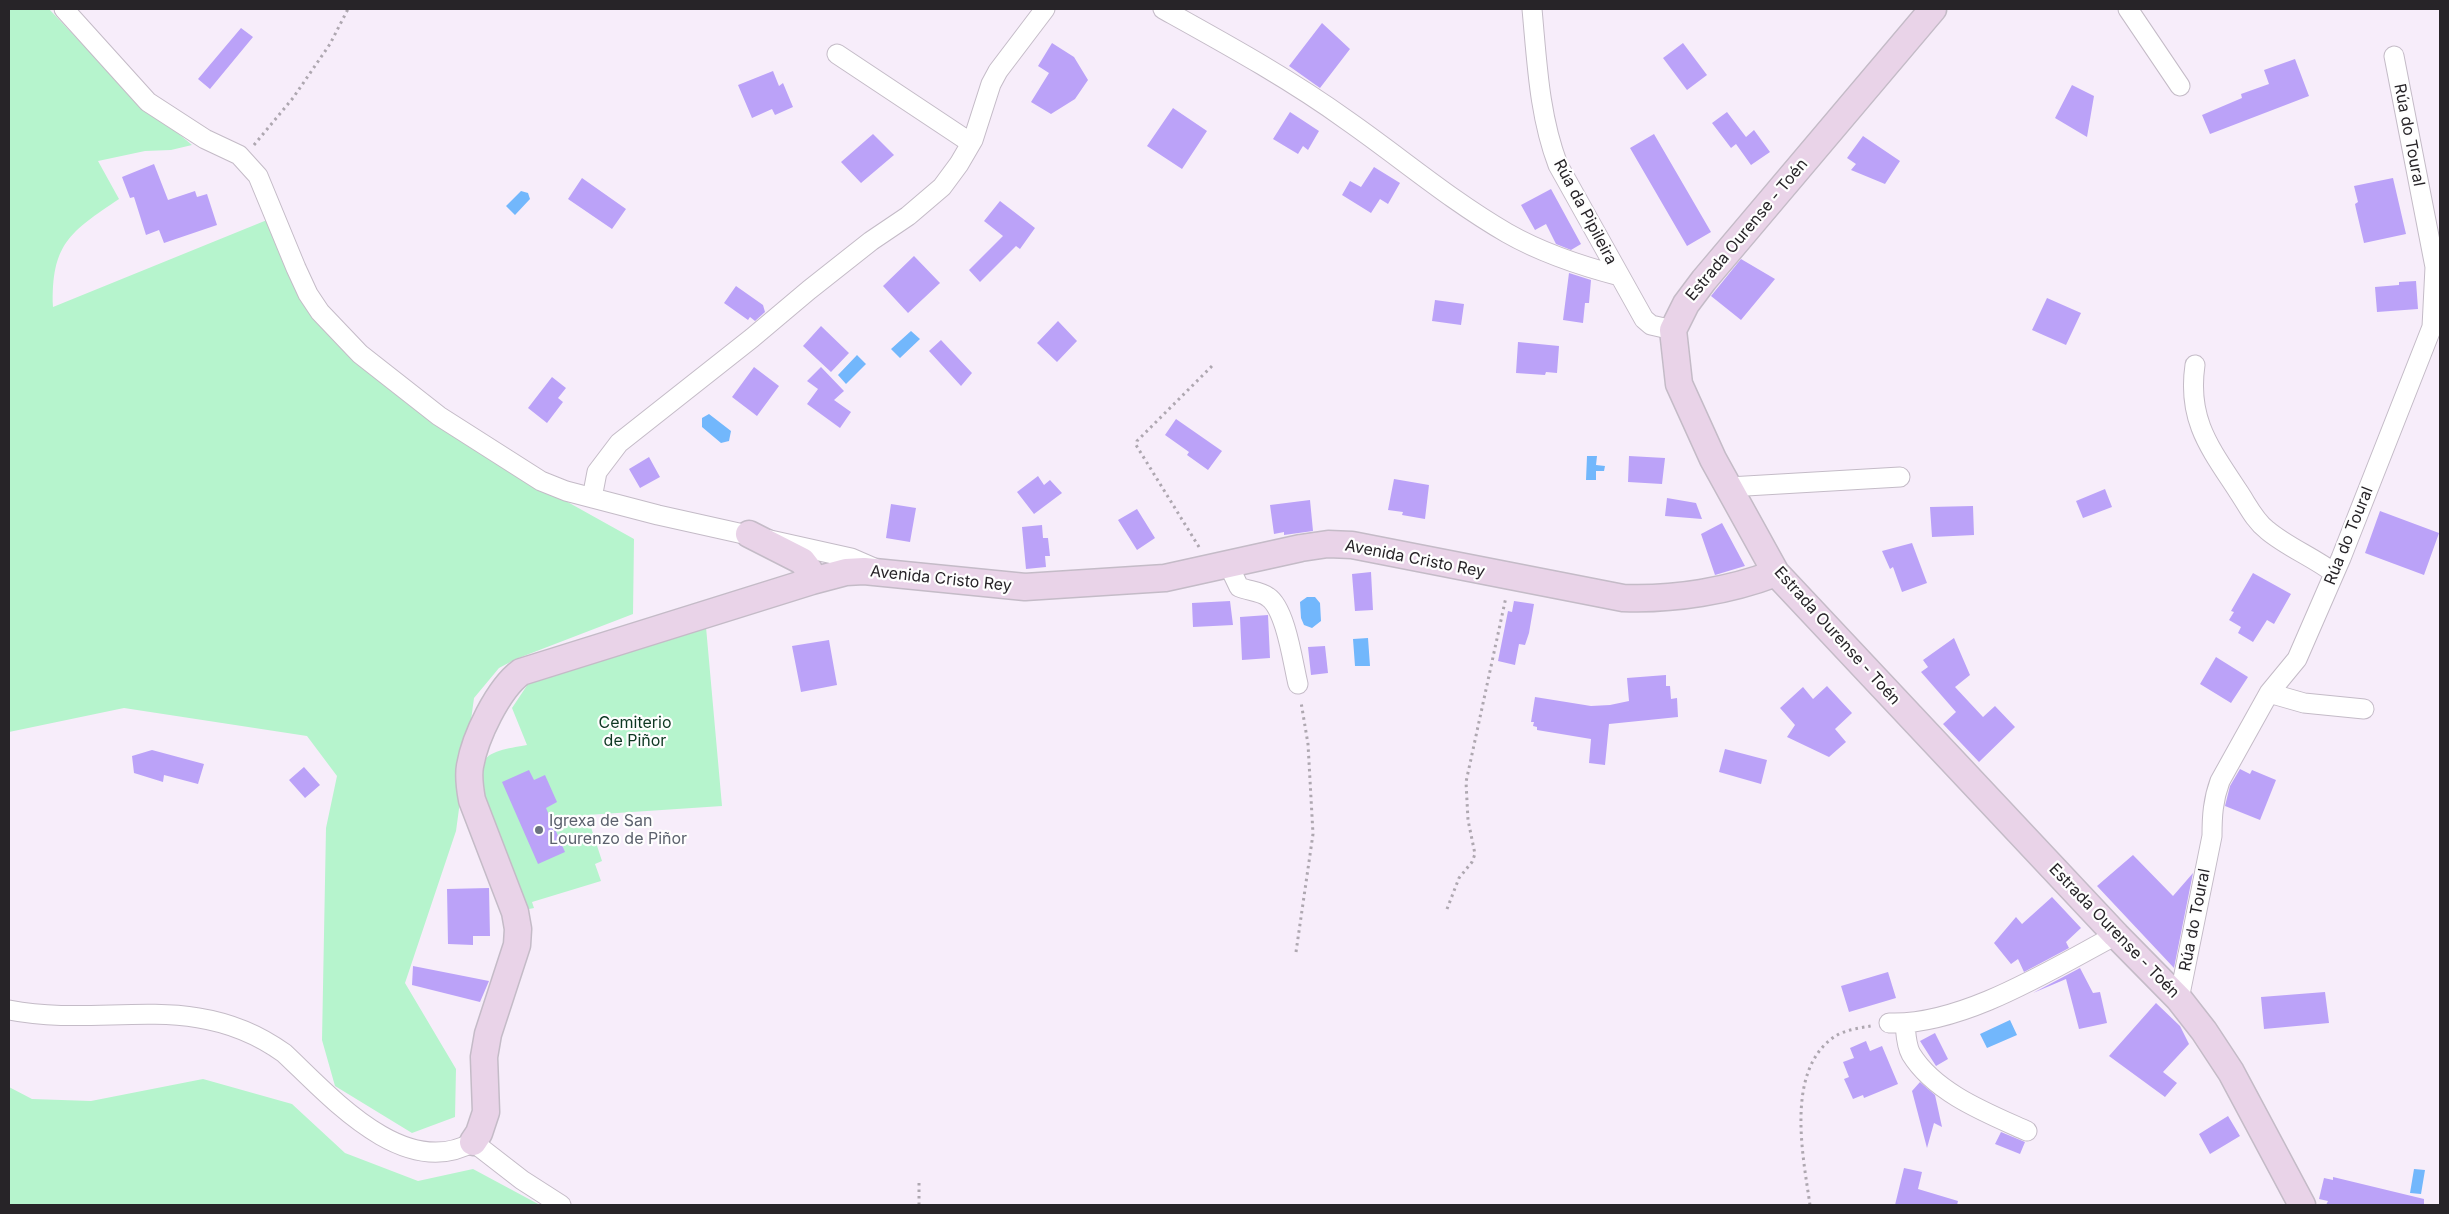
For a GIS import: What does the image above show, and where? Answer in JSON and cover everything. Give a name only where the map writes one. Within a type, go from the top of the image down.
[{"type":"street","points":[[64,9],[148,102],[205,139],[242,159],[258,176],[308,294],[335,330],[360,354],[439,416],[541,481],[566,492],[658,515],[851,558],[882,571]]},
{"type":"street","points":[[592,498],[597,472],[618,443],[752,338],[845,261],[908,216],[942,187],[971,143],[991,84],[998,71],[1045,9]]},
{"type":"street","points":[[1163,9],[1342,116],[1436,186],[1508,234],[1557,256],[1620,276]]},
{"type":"street","name":"Rúa da Pipileira","points":[[1532,9],[1540,95],[1551,147],[1567,184],[1644,318],[1651,325],[1672,330]]},
{"type":"street","name":"Estrada Ourense - Toén","points":[[1933,9],[1704,280],[1686,304],[1672,330],[1679,384],[1694,422],[1776,573],[2116,935],[2179,999],[2204,1031],[2231,1072],[2302,1205]]},
{"type":"street","points":[[2128,9],[2180,86]]},
{"type":"street","points":[[837,54],[971,143]]},
{"type":"street","name":"Rúa do Toural","points":[[2179,999],[2212,836],[2212,809],[2215,795],[2269,693],[2297,659],[2334,573],[2432,327],[2434,259],[2394,56]]},
{"type":"street","points":[[2195,365],[2193,376],[2195,401],[2204,438],[2251,512],[2267,531],[2334,573]]},
{"type":"street","points":[[1729,487],[1900,477]]},
{"type":"street","points":[[749,534],[802,562],[809,570],[812,581]]},
{"type":"street","name":"Avenida Cristo Rey","points":[[473,1142],[479,1133],[486,1112],[484,1057],[488,1034],[517,945],[518,929],[515,912],[478,820],[469,784],[473,753],[502,691],[511,679],[530,668],[846,572],[882,571],[1025,588],[1148,580],[1300,548],[1328,544],[1352,544],[1601,595],[1639,599],[1734,587],[1776,573]]},
{"type":"street","points":[[1217,566],[1239,587],[1268,596],[1276,606],[1288,643],[1298,684]]},
{"type":"street","points":[[2269,693],[2304,703],[2364,709]]},
{"type":"street","points":[[2027,1131],[1957,1096],[1932,1077],[1911,1054],[1897,1023],[1955,1014],[2025,983],[2116,935]]},
{"type":"street","points":[[9,1010],[43,1015],[78,1016],[164,1013],[210,1019],[234,1027],[271,1043],[290,1058],[357,1121],[392,1140],[429,1152],[445,1153],[460,1150],[473,1142],[522,1180],[562,1205]]},
{"type":"path","points":[[242,159],[293,98],[330,44],[348,9]]},
{"type":"path","points":[[1213,365],[1137,441],[1136,445],[1194,538],[1204,559],[1217,566]]},
{"type":"path","points":[[1447,909],[1458,878],[1474,858],[1467,813],[1466,782],[1492,670],[1509,577]]},
{"type":"path","points":[[1296,952],[1313,834],[1308,744],[1298,684]]},
{"type":"path","points":[[1810,1205],[1801,1118],[1803,1094],[1818,1054],[1835,1037],[1856,1029],[1897,1023]]},
{"type":"path","points":[[919,1205],[920,1179]]},
{"type":"green space","points":[[9,9],[49,9],[124,88],[192,145],[171,150],[145,151],[98,161],[119,199],[88,221],[67,242],[60,254],[56,268],[53,286],[53,307],[267,220],[318,322],[355,359],[564,500],[634,539],[633,614],[516,659],[499,668],[474,698],[456,831],[405,983],[456,1069],[455,1117],[412,1133],[335,1086],[322,1040],[326,828],[337,776],[307,736],[124,708],[9,732]]},
{"type":"green space","name":"Cemiterio de Piñor","points":[[706,627],[722,806],[587,815],[602,861],[595,864],[601,881],[532,902],[534,908],[524,910],[481,795],[483,762],[491,754],[527,745],[512,708],[528,684],[630,649]]},
{"type":"green space","points":[[203,1079],[292,1104],[345,1153],[418,1181],[473,1169],[540,1205],[9,1205],[9,1087],[32,1099],[91,1101]]},
{"type":"water","points":[[521,191],[528,193],[530,199],[515,215],[506,206]]},
{"type":"water","points":[[911,331],[920,339],[900,358],[891,349]]},
{"type":"water","points":[[857,355],[866,364],[846,384],[838,375]]},
{"type":"water","points":[[709,414],[731,431],[729,441],[721,443],[702,427],[702,418]]},
{"type":"water","points":[[1587,456],[1597,456],[1596,465],[1605,466],[1604,471],[1596,471],[1596,480],[1586,480]]},
{"type":"water","points":[[1307,597],[1315,597],[1320,603],[1321,621],[1312,628],[1304,625],[1301,618],[1300,602]]},
{"type":"water","points":[[1368,638],[1370,666],[1355,666],[1353,639]]},
{"type":"water","points":[[2010,1020],[2017,1035],[1987,1048],[1980,1034]]},
{"type":"water","points":[[2414,1169],[2425,1170],[2421,1194],[2410,1193]]},
{"type":"building","points":[[1322,23],[1350,49],[1320,88],[1289,66]]},
{"type":"building","points":[[241,28],[253,37],[210,89],[198,79]]},
{"type":"building","points":[[1052,43],[1074,57],[1088,80],[1075,99],[1051,114],[1031,102],[1049,73],[1038,66]]},
{"type":"building","points":[[1683,43],[1707,75],[1687,90],[1663,58]]},
{"type":"building","points":[[2295,59],[2309,96],[2210,134],[2202,115],[2242,98],[2241,94],[2269,84],[2264,70]]},
{"type":"building","points":[[773,71],[779,86],[783,83],[793,107],[775,115],[772,109],[752,118],[738,85]]},
{"type":"building","points":[[2072,85],[2094,96],[2087,137],[2055,118]]},
{"type":"building","points":[[1173,108],[1207,131],[1182,169],[1147,146]]},
{"type":"building","points":[[1290,112],[1319,131],[1308,150],[1303,146],[1298,154],[1273,139]]},
{"type":"building","points":[[1727,112],[1746,137],[1754,130],[1770,152],[1751,165],[1736,144],[1731,148],[1712,123]]},
{"type":"building","points":[[873,134],[894,155],[861,183],[841,162]]},
{"type":"building","points":[[1654,134],[1711,232],[1687,246],[1630,148]]},
{"type":"building","points":[[1863,136],[1900,161],[1885,184],[1851,170],[1856,164],[1847,158]]},
{"type":"building","points":[[154,164],[168,200],[195,191],[197,197],[207,194],[217,225],[164,243],[159,230],[146,235],[134,197],[130,198],[122,177]]},
{"type":"building","points":[[1374,167],[1400,183],[1388,204],[1380,199],[1371,213],[1342,195],[1350,181],[1361,187]]},
{"type":"building","points":[[582,178],[626,209],[612,229],[568,199]]},
{"type":"building","points":[[2393,178],[2406,234],[2364,243],[2355,204],[2358,202],[2354,186]]},
{"type":"building","points":[[1551,189],[1581,244],[1571,250],[1556,244],[1546,224],[1535,230],[1521,205]]},
{"type":"building","points":[[1000,201],[1035,228],[1020,249],[1016,246],[980,282],[969,270],[1003,236],[984,221]]},
{"type":"building","points":[[914,256],[940,283],[908,313],[883,286]]},
{"type":"building","points":[[1741,259],[1775,279],[1741,320],[1711,296]]},
{"type":"building","points":[[1569,273],[1591,280],[1589,303],[1585,303],[1583,323],[1563,320]]},
{"type":"building","points":[[2416,281],[2418,309],[2377,312],[2375,287]]},
{"type":"building","points":[[736,286],[763,305],[765,312],[755,321],[750,317],[748,320],[724,303]]},
{"type":"building","points":[[2047,298],[2081,313],[2066,345],[2032,330]]},
{"type":"building","points":[[1435,300],[1464,304],[1461,325],[1432,321]]},
{"type":"building","points":[[1058,321],[1077,341],[1057,362],[1037,343]]},
{"type":"building","points":[[821,326],[849,353],[831,372],[803,346]]},
{"type":"building","points":[[941,340],[972,373],[961,386],[929,351]]},
{"type":"building","points":[[1518,342],[1559,346],[1557,373],[1546,372],[1545,375],[1516,373]]},
{"type":"building","points":[[754,367],[779,386],[757,416],[732,397]]},
{"type":"building","points":[[821,367],[844,391],[834,400],[851,412],[840,428],[807,404],[818,389],[807,381]]},
{"type":"building","points":[[552,377],[566,388],[558,398],[563,402],[547,423],[528,408]]},
{"type":"building","points":[[1176,419],[1222,451],[1208,470],[1187,455],[1189,452],[1165,435]]},
{"type":"building","points":[[1629,456],[1665,458],[1662,484],[1628,482]]},
{"type":"building","points":[[649,457],[660,477],[640,488],[629,469]]},
{"type":"building","points":[[1038,476],[1044,485],[1050,480],[1062,493],[1034,514],[1017,492]]},
{"type":"building","points":[[1394,479],[1429,485],[1425,519],[1402,515],[1403,512],[1388,510]]},
{"type":"building","points":[[2105,489],[2112,507],[2083,518],[2076,501]]},
{"type":"building","points":[[1667,498],[1696,503],[1702,519],[1665,516]]},
{"type":"building","points":[[1310,500],[1313,531],[1284,535],[1284,532],[1274,534],[1270,505]]},
{"type":"building","points":[[891,504],[916,508],[910,542],[886,538]]},
{"type":"building","points":[[1973,506],[1974,535],[1932,537],[1930,507]]},
{"type":"building","points":[[1137,509],[1155,538],[1137,550],[1118,520]]},
{"type":"building","points":[[2380,511],[2439,533],[2424,575],[2365,553]]},
{"type":"building","points":[[1722,523],[1745,566],[1715,575],[1701,534]]},
{"type":"building","points":[[1042,525],[1043,538],[1048,538],[1050,556],[1045,556],[1046,567],[1026,569],[1022,527]]},
{"type":"building","points":[[1912,543],[1927,583],[1902,592],[1893,567],[1890,569],[1882,551]]},
{"type":"building","points":[[1371,572],[1373,610],[1355,611],[1352,574]]},
{"type":"building","points":[[2253,573],[2291,594],[2274,624],[2267,620],[2253,642],[2238,633],[2241,627],[2229,620],[2234,612],[2231,611]]},
{"type":"building","points":[[1230,601],[1233,625],[1193,627],[1192,603]]},
{"type":"building","points":[[1514,601],[1534,604],[1529,633],[1525,645],[1519,644],[1515,665],[1498,661],[1508,611],[1512,612]]},
{"type":"building","points":[[1268,615],[1270,658],[1242,660],[1240,617]]},
{"type":"building","points":[[1954,638],[1970,675],[1955,687],[1983,717],[1995,706],[2015,727],[1979,762],[1943,724],[1956,712],[1921,672],[1928,667],[1923,660]]},
{"type":"building","points":[[829,640],[837,685],[801,692],[792,646]]},
{"type":"building","points":[[1325,646],[1328,673],[1311,675],[1308,647]]},
{"type":"building","points":[[2216,657],[2248,677],[2231,703],[2200,684]]},
{"type":"building","points":[[1666,675],[1666,686],[1670,686],[1671,699],[1677,698],[1678,717],[1609,724],[1605,765],[1589,763],[1591,739],[1537,730],[1537,727],[1533,726],[1534,722],[1531,722],[1535,697],[1591,706],[1610,705],[1629,701],[1627,678]]},
{"type":"building","points":[[1827,686],[1852,713],[1835,729],[1846,742],[1829,757],[1787,737],[1795,725],[1780,708],[1803,687],[1813,699]]},
{"type":"building","points":[[1725,749],[1767,760],[1761,784],[1719,772]]},
{"type":"building","points":[[152,750],[204,764],[198,784],[164,775],[163,782],[134,773],[132,756]]},
{"type":"building","points":[[304,767],[320,785],[305,798],[289,780]]},
{"type":"building","points":[[2240,769],[2250,774],[2252,770],[2276,780],[2260,820],[2225,806],[2230,786]]},
{"type":"building","name":"Igrexa de San Lourenzo de Piñor","points":[[529,770],[534,780],[545,775],[557,802],[546,808],[565,852],[538,864],[502,782]]},
{"type":"building","points":[[2133,855],[2173,896],[2193,873],[2174,968],[2097,886]]},
{"type":"building","points":[[489,888],[490,936],[473,936],[473,945],[448,944],[447,889]]},
{"type":"building","points":[[2052,897],[2081,928],[2066,942],[2069,948],[2024,972],[2018,959],[2011,964],[1994,943],[2016,917],[2022,924]]},
{"type":"building","points":[[413,966],[489,981],[480,1002],[412,985]]},
{"type":"building","points":[[2080,968],[2093,993],[2100,992],[2107,1023],[2079,1029],[2066,979],[2033,993]]},
{"type":"building","points":[[1888,972],[1896,998],[1849,1012],[1841,986]]},
{"type":"building","points":[[2325,992],[2329,1023],[2264,1029],[2261,997]]},
{"type":"building","points":[[2156,1003],[2180,1026],[2189,1044],[2163,1072],[2177,1083],[2165,1097],[2109,1056]]},
{"type":"building","points":[[1935,1033],[1948,1059],[1936,1066],[1920,1041]]},
{"type":"building","points":[[1866,1041],[1870,1051],[1882,1046],[1898,1084],[1864,1098],[1863,1095],[1853,1099],[1844,1079],[1849,1077],[1843,1062],[1854,1058],[1850,1048]]},
{"type":"building","points":[[1920,1082],[1935,1095],[1942,1127],[1934,1123],[1927,1148],[1912,1091]]},
{"type":"building","points":[[2228,1116],[2240,1136],[2210,1154],[2199,1134]]},
{"type":"building","points":[[2001,1132],[2025,1142],[2020,1154],[1995,1144]]},
{"type":"building","points":[[1904,1168],[1922,1172],[1918,1189],[1958,1201],[1957,1205],[1895,1205]]},
{"type":"building","points":[[2333,1177],[2424,1199],[2424,1205],[2326,1205],[2328,1201],[2319,1199],[2324,1178],[2333,1180]]},
{"type":"place","name":"Igrexa de San Lourenzo de Piñor","points":[[539,830]]}]
